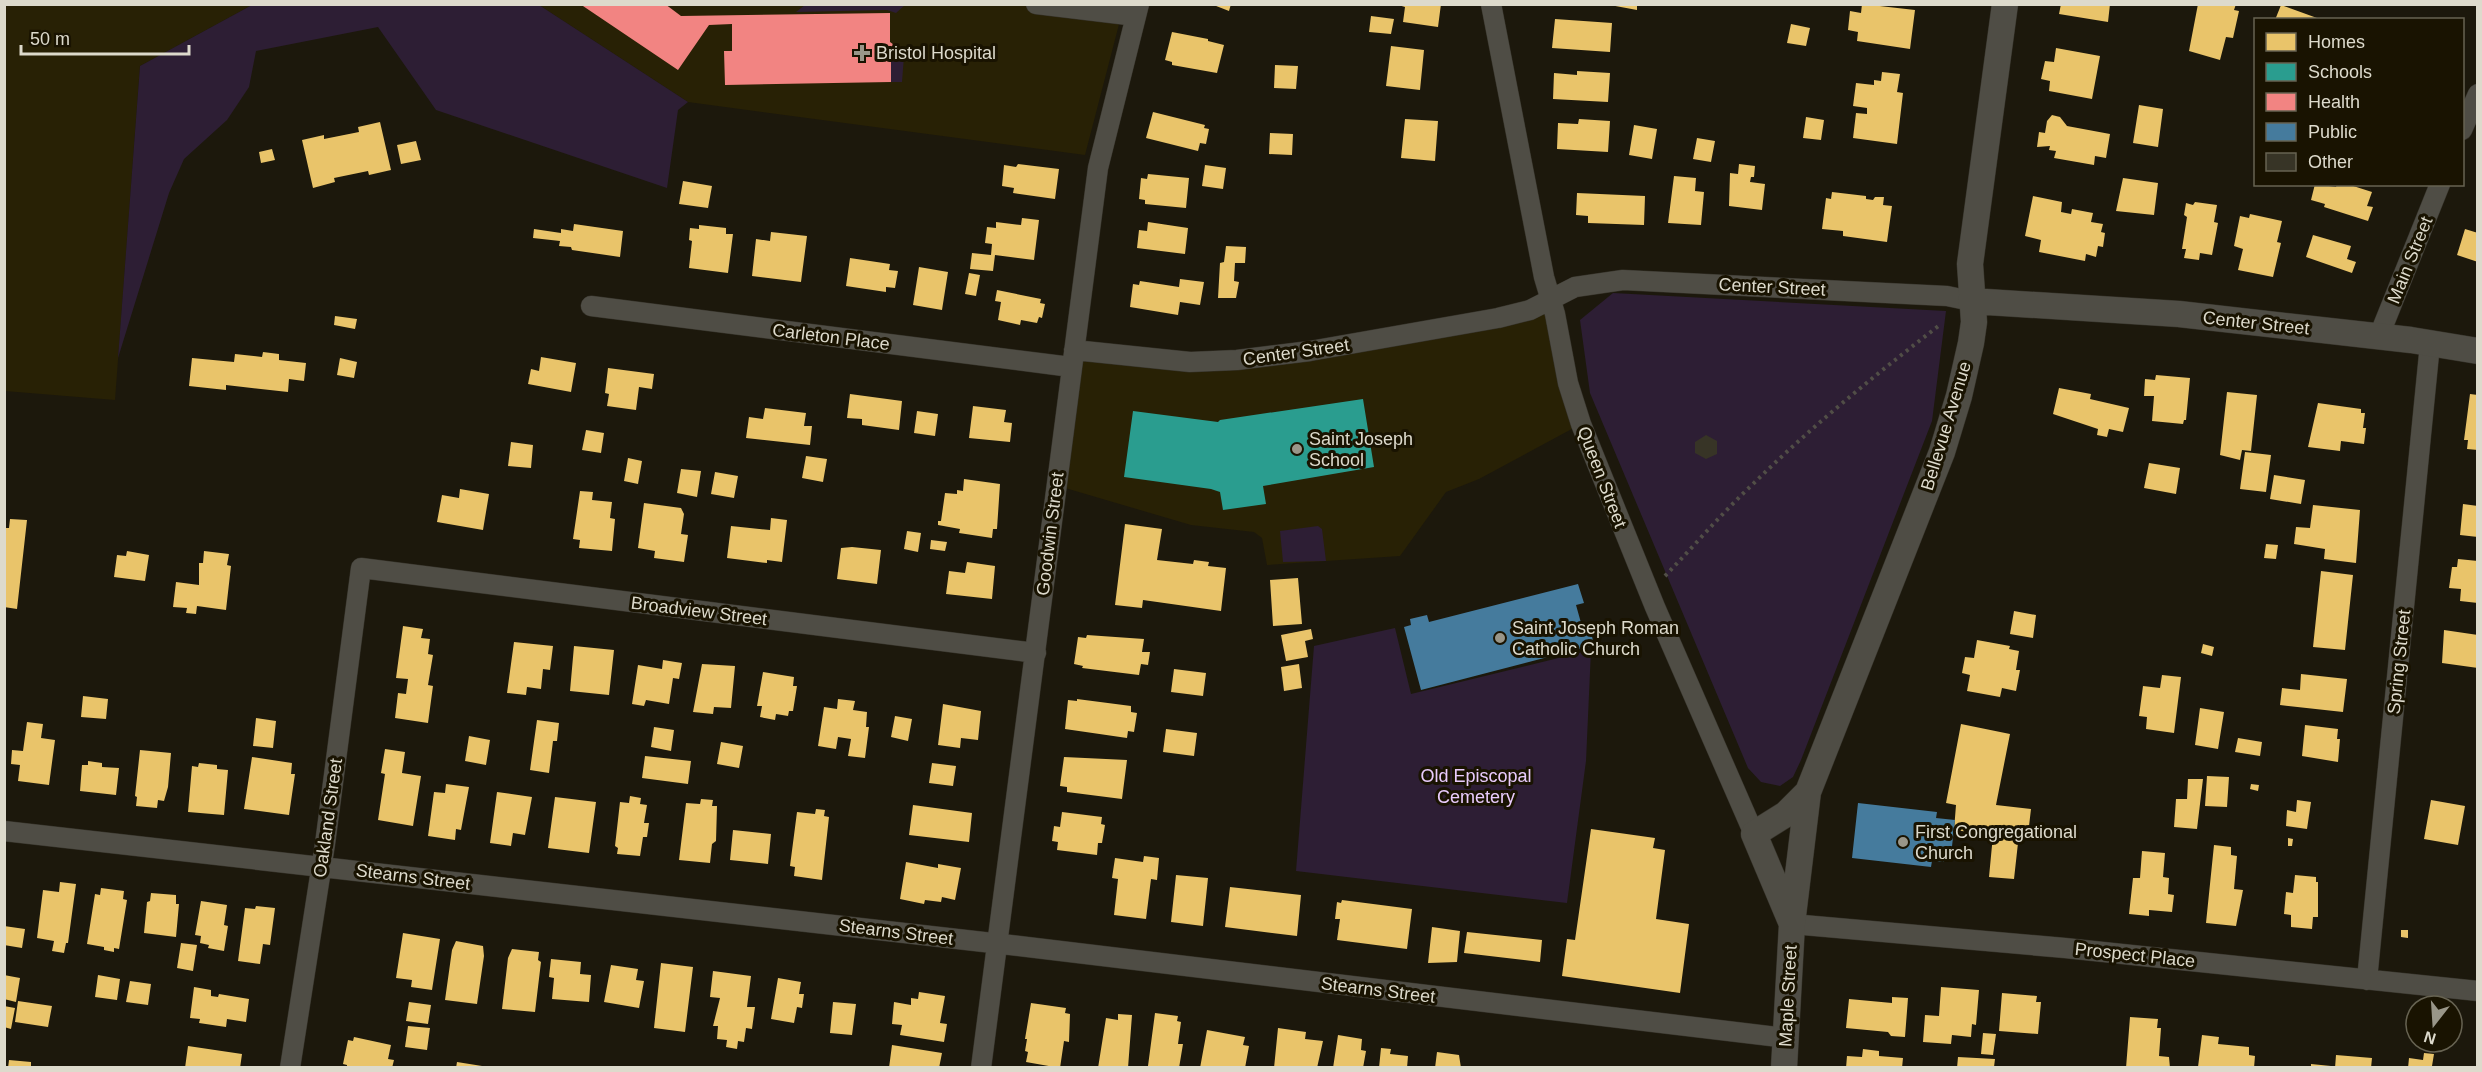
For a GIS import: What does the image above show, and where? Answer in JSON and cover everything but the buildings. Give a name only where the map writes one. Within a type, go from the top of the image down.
[{"type":"street","points":[[1036,4],[1137,10]]},
{"type":"street","name":"Queen Street","points":[[1491,4],[1530,207],[1574,404],[1649,593],[1792,924]]},
{"type":"street","name":"Bellevue Avenue","points":[[1792,924],[1808,792],[1942,452],[1959,396],[1974,322],[1970,264],[2005,4]]},
{"type":"street","name":"Goodwin Street","points":[[981,1068],[1098,168],[1137,10]]},
{"type":"street","points":[[2464,128],[2478,94]]},
{"type":"street","name":"Main Street","points":[[2379,336],[2439,186]]},
{"type":"street","name":"Center Street","points":[[1072,359],[1190,362],[1245,360],[1480,321],[1530,310],[1583,284],[1644,280],[1947,296],[1971,301],[2179,314],[2379,336],[2478,351]]},
{"type":"street","name":"Carleton Place","points":[[591,306],[1072,359]]},
{"type":"street","name":"Spring Street","points":[[2367,980],[2430,344]]},
{"type":"street","name":"Broadview Street","points":[[361,568],[1036,654]]},
{"type":"street","name":"Oakland Street","points":[[290,1068],[321,866],[361,568]]},
{"type":"street","name":"Bellevue Avenue","points":[[1754,834],[1786,814],[1808,792]]},
{"type":"street","name":"Stearns Street","points":[[4,831],[997,944],[1786,1038]]},
{"type":"street","name":"Prospect Place","points":[[1792,924],[2065,948],[2478,991]]},
{"type":"street","name":"Maple Street","points":[[1784,1068],[1792,924]]},
{"type":"path","points":[[1649,593],[1752,485],[1816,425],[1867,381],[1941,324]]},
{"type":"shaded area","points":[[4,5],[252,5],[140,66],[115,400],[5,391]]},
{"type":"shaded area","name":"Bristol Hospital","points":[[539,5],[1124,5],[1085,155],[688,102]]},
{"type":"shaded area","name":"Saint Joseph School","points":[[1550,299],[1581,424],[1479,479],[1446,492],[1400,556],[1267,565],[1262,538],[1254,532],[1191,525],[1055,485],[1074,350],[1214,362]]},
{"type":"green space","points":[[252,5],[539,5],[688,102],[678,110],[667,188],[436,110],[378,27],[256,51],[249,87],[227,120],[184,159],[169,193],[118,358],[140,66]]},
{"type":"green space","points":[[805,5],[905,5],[896,13],[887,10],[796,12]]},
{"type":"green space","points":[[897,47],[904,56],[902,82],[891,82],[891,55]]},
{"type":"green space","points":[[1613,293],[1946,311],[1932,421],[1801,760],[1793,777],[1780,786],[1761,782],[1748,768],[1590,393],[1580,320]]},
{"type":"green space","points":[[1318,526],[1322,529],[1326,561],[1283,562],[1280,531]]},
{"type":"green space","name":"Old Episcopal Cemetery","points":[[1395,628],[1411,694],[1591,650],[1586,761],[1567,903],[1296,871],[1314,646]]},
{"type":"place","name":"Bristol Hospital","points":[[862,53]]},
{"type":"place","name":"Saint Joseph School","points":[[1297,449]]},
{"type":"place","name":"Saint Joseph Roman Catholic Church","points":[[1500,638]]},
{"type":"place","name":"First Congregational Church","points":[[1903,842]]}]
